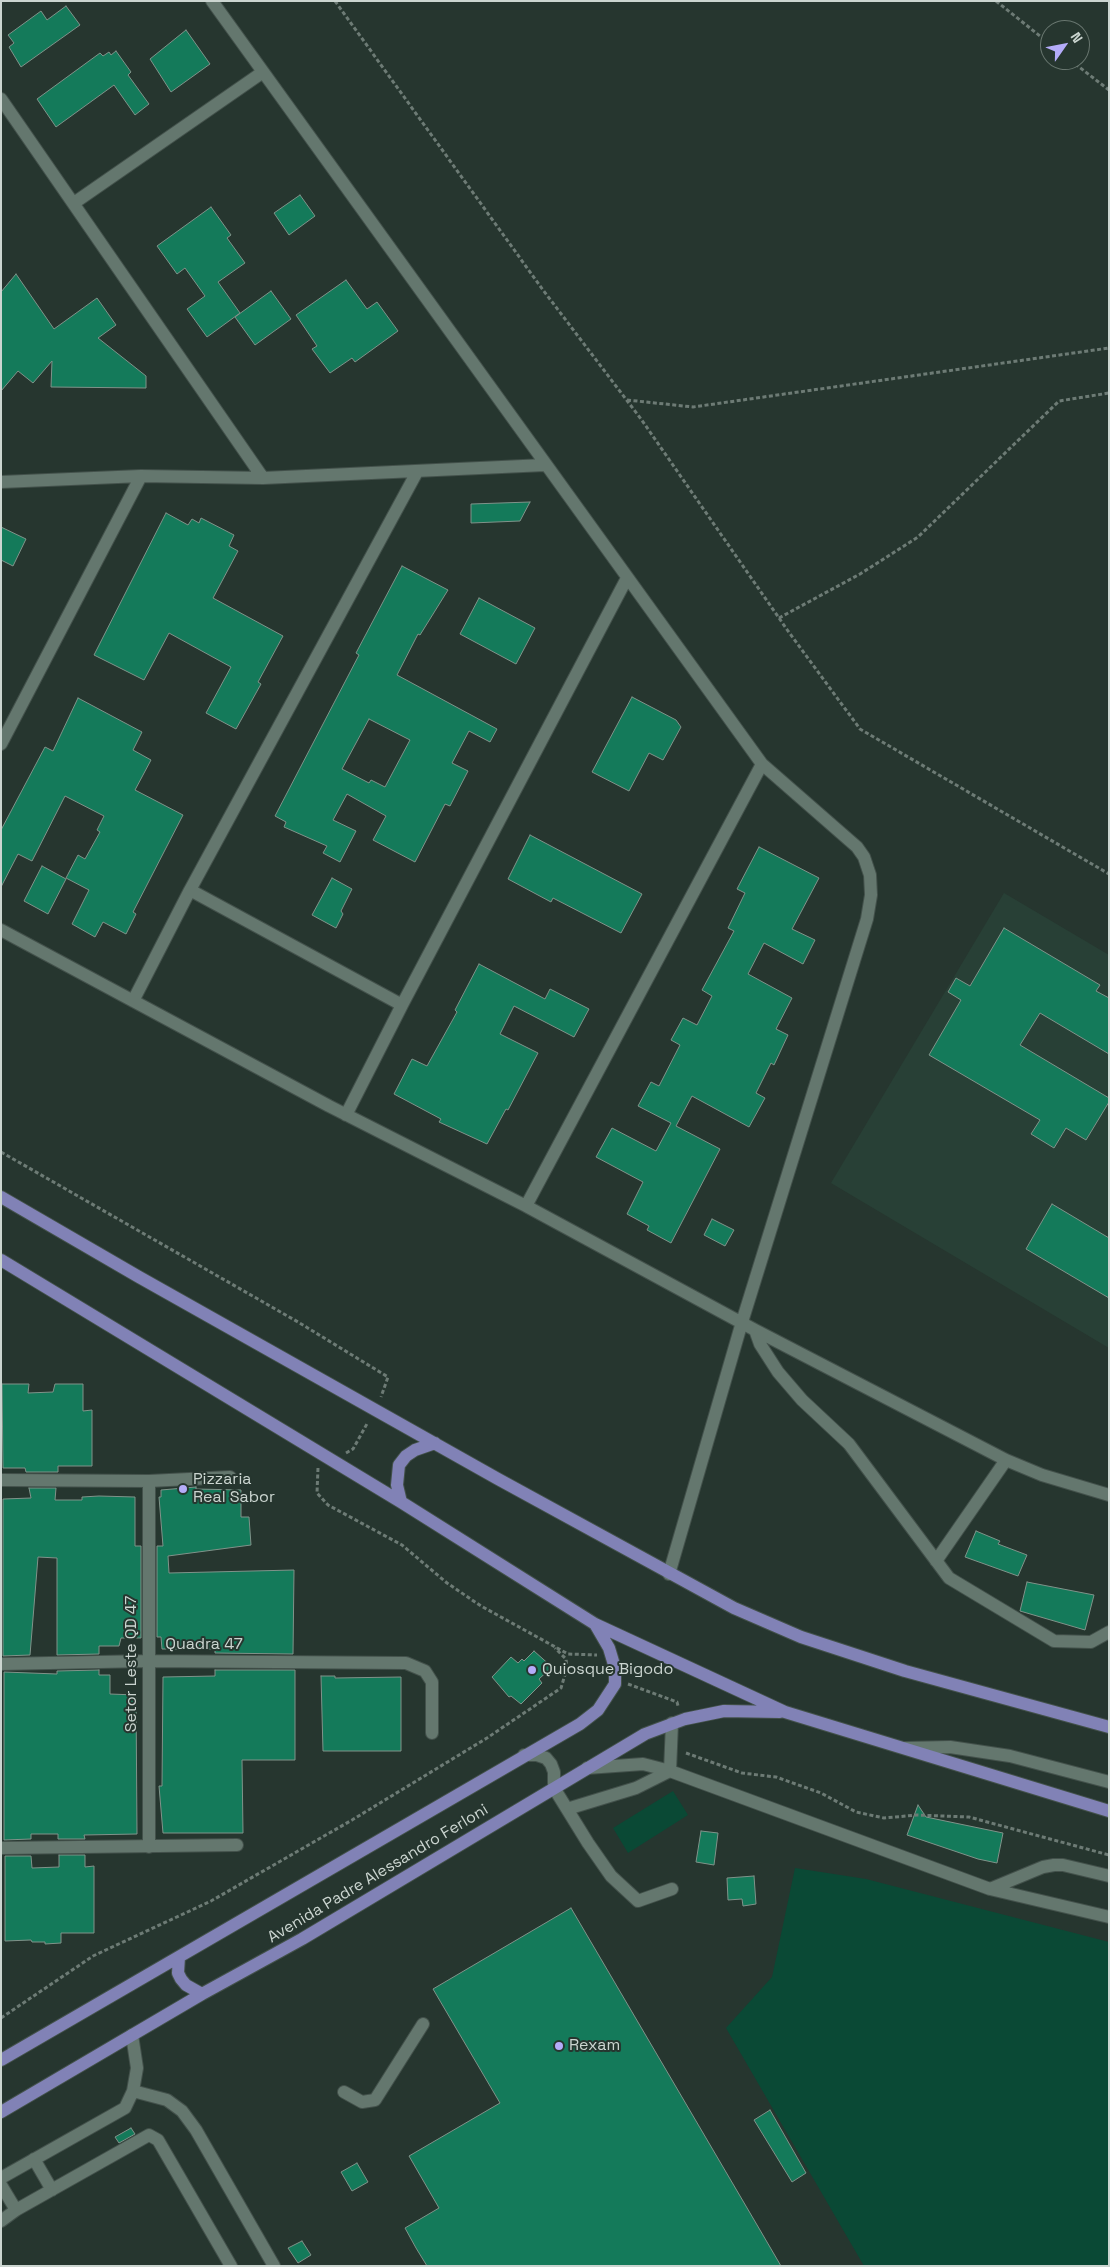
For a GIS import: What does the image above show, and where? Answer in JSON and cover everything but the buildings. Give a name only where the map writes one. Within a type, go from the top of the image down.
[{"type":"main road","points":[[1,1197],[139,1277],[435,1443],[669,1574],[734,1608],[801,1637],[905,1671],[1109,1727]]},
{"type":"main road","points":[[1,1260],[401,1502],[595,1624],[785,1712],[1109,1811]]},
{"type":"main road","points":[[401,1502],[396,1485],[399,1465],[406,1456],[415,1450],[435,1443]]},
{"type":"main road","points":[[595,1624],[609,1648],[615,1668],[615,1680]]},
{"type":"main road","name":"Avenida Padre Alessandro Ferloni","points":[[1,2060],[580,1724],[598,1710],[608,1697],[615,1680]]},
{"type":"main road","name":"Avenida Padre Alessandro Ferloni","points":[[1,2112],[202,1994],[302,1939],[645,1734],[678,1721],[724,1711],[785,1712]]},
{"type":"main road","points":[[178,1957],[178,1973],[181,1980],[202,1994]]},
{"type":"street","points":[[212,1],[762,764],[858,847],[864,857],[870,875],[871,895],[867,919],[742,1322],[669,1574]]},
{"type":"street","points":[[74,204],[263,72]]},
{"type":"street","points":[[1,99],[263,478]]},
{"type":"street","points":[[1,482],[141,476],[263,478],[545,465]]},
{"type":"street","points":[[133,1001],[190,890],[417,472]]},
{"type":"street","points":[[1,744],[141,476]]},
{"type":"street","points":[[346,1115],[627,578]]},
{"type":"street","points":[[526,1206],[762,764]]},
{"type":"street","points":[[190,890],[402,1005]]},
{"type":"street","points":[[1,930],[346,1115],[526,1206],[755,1330],[1006,1460],[1042,1476],[1108,1496]]},
{"type":"street","points":[[755,1330],[760,1344],[778,1372],[802,1400],[849,1444],[949,1578],[1054,1641],[1091,1642],[1109,1632]]},
{"type":"street","points":[[936,1561],[1006,1460]]},
{"type":"street","points":[[1,1480],[148,1481],[230,1477]]},
{"type":"street","name":"Setor Leste QD 47","points":[[148,1481],[149,1847]]},
{"type":"street","name":"Quadra 47","points":[[1,1664],[147,1661],[406,1663],[425,1670],[432,1682],[432,1733]]},
{"type":"street","points":[[670,1771],[671,1748],[678,1721]]},
{"type":"street","points":[[903,1748],[950,1747],[1010,1756],[1109,1782]]},
{"type":"street","points":[[524,1755],[538,1755],[546,1758],[554,1772],[554,1788],[567,1809],[611,1876],[638,1901],[672,1889]]},
{"type":"street","points":[[586,1768],[642,1764],[670,1771],[990,1889],[1109,1917]]},
{"type":"street","points":[[567,1809],[636,1788],[670,1771]]},
{"type":"street","points":[[1,1848],[237,1845]]},
{"type":"street","points":[[990,1889],[1042,1867],[1054,1865],[1063,1865],[1109,1876]]},
{"type":"street","points":[[344,2092],[362,2102],[375,2100],[423,2024]]},
{"type":"street","points":[[1,2178],[125,2108],[133,2091],[137,2068],[132,2035]]},
{"type":"street","points":[[133,2091],[167,2100],[182,2111],[196,2130],[274,2266]]},
{"type":"street","points":[[1,2221],[16,2210],[149,2135],[158,2140],[231,2266]]},
{"type":"street","points":[[34,2159],[52,2190]]},
{"type":"street","points":[[1,2186],[16,2210]]},
{"type":"path","points":[[335,1],[537,282],[626,400],[779,618],[860,729],[1109,874]]},
{"type":"path","points":[[996,1],[1040,36]]},
{"type":"path","points":[[1083,70],[1109,90]]},
{"type":"path","points":[[626,400],[693,407],[1109,348]]},
{"type":"path","points":[[779,618],[860,574],[918,537],[1059,401],[1109,393]]},
{"type":"path","points":[[1,1152],[298,1322],[388,1377],[376,1409],[352,1449],[318,1468],[317,1493],[328,1505],[402,1545],[460,1592],[568,1654],[603,1655]]},
{"type":"path","points":[[1,2018],[93,1956],[211,1901],[352,1820],[487,1738],[561,1688],[567,1668],[566,1659],[553,1645]]},
{"type":"path","points":[[615,1680],[677,1702],[678,1721]]},
{"type":"path","points":[[671,1748],[742,1774],[776,1778],[821,1792],[856,1812],[884,1818],[917,1815],[969,1817],[1109,1855]]},
{"type":"shaded area","points":[[1004,893],[1109,955],[1109,1348],[831,1183]]},
{"type":"green space","points":[[673,1791],[688,1815],[628,1853],[613,1828]]},
{"type":"green space","points":[[795,1868],[866,1879],[1109,1942],[1109,2266],[864,2266],[726,2028],[772,1977]]},
{"type":"place","name":"Pizzaria Real Sabor","points":[[183,1489]]},
{"type":"place","name":"Quiosque Bigodo","points":[[532,1670]]},
{"type":"place","name":"Rexam","points":[[559,2046]]}]
